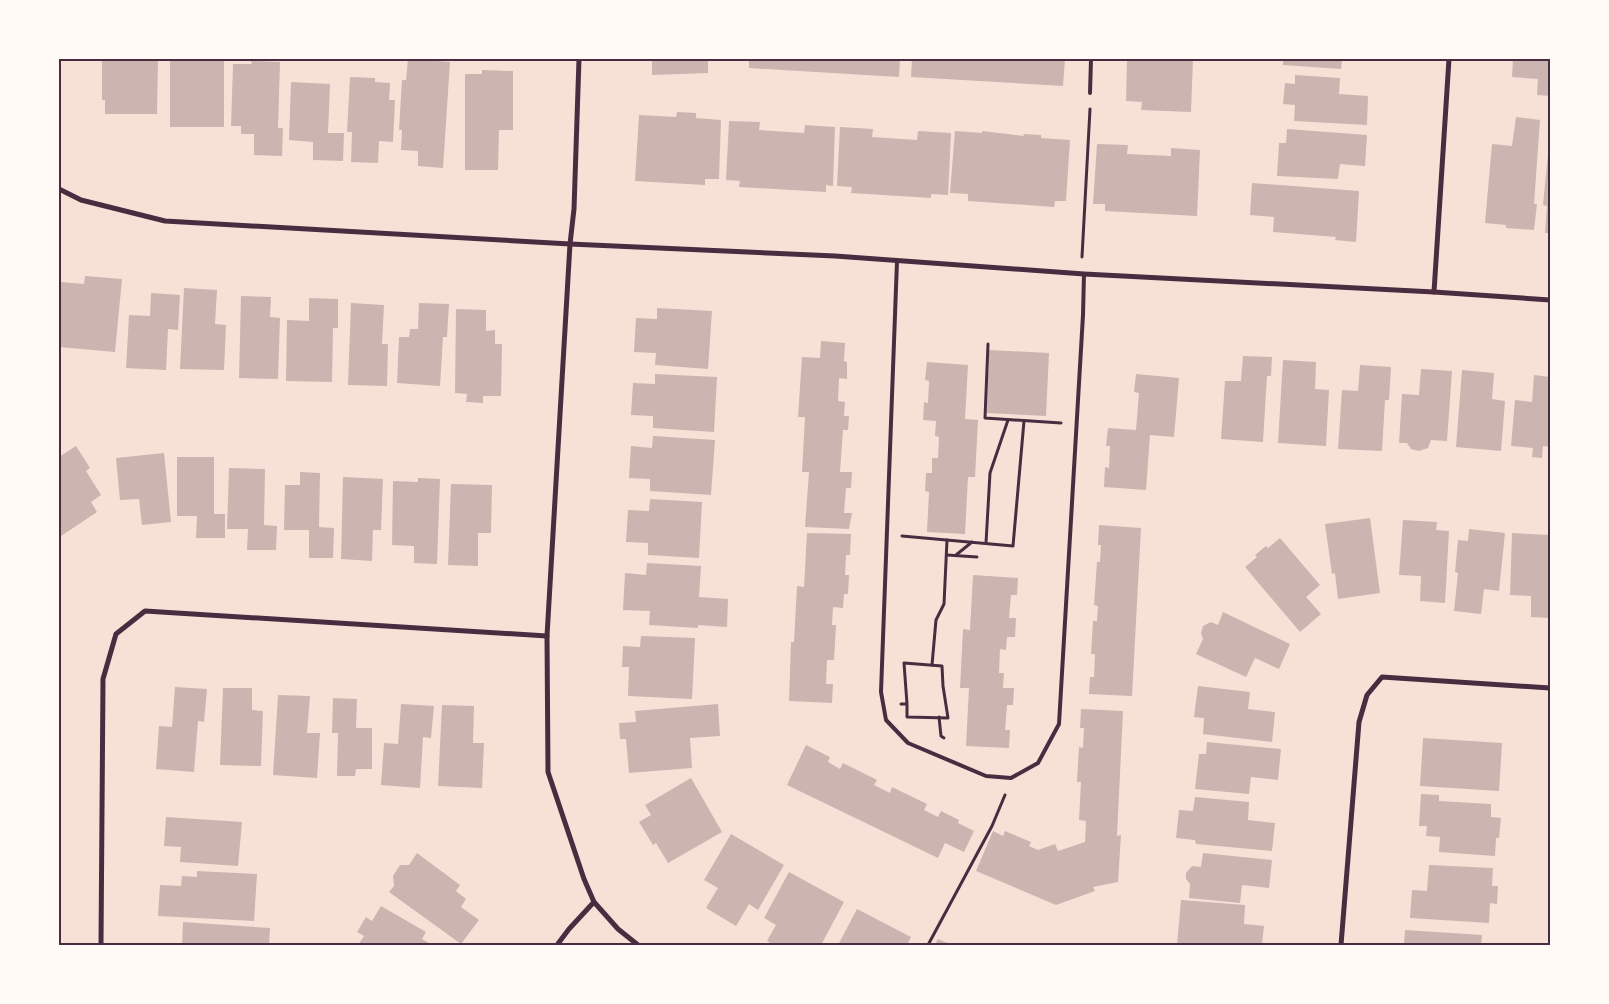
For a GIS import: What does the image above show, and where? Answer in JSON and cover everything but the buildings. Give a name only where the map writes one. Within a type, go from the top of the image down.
[{"type":"street","points":[[579,59],[574,209],[570,244],[547,636],[548,772],[584,879],[594,902],[618,929],[638,945]]},
{"type":"street","points":[[1434,292],[1449,59]]},
{"type":"street","points":[[59,189],[81,200],[165,221],[570,244],[835,256],[1084,274],[1434,292],[1550,300]]},
{"type":"street","points":[[100,945],[103,679],[116,634],[145,611],[547,636]]},
{"type":"street","points":[[1341,945],[1359,722],[1367,695],[1382,677],[1550,688]]},
{"type":"street","points":[[557,945],[594,902]]},
{"type":"lane","points":[[1090,93],[1091,59]]},
{"type":"lane","points":[[897,261],[881,692],[886,720],[908,743],[986,776],[1011,778],[1038,763],[1059,724],[1084,274]]},
{"type":"path","points":[[1084,274],[1082,253],[1090,93]]},
{"type":"path","points":[[988,344],[984,418],[1076,424]]},
{"type":"path","points":[[986,543],[990,473],[1008,420]]},
{"type":"path","points":[[887,534],[1013,546],[1024,421]]},
{"type":"path","points":[[932,665],[936,620],[944,604],[947,540]]},
{"type":"path","points":[[956,556],[972,542]]},
{"type":"path","points":[[947,555],[978,557]]},
{"type":"path","points":[[904,663],[942,666],[948,718],[907,717],[907,704],[904,663]]},
{"type":"path","points":[[883,703],[907,704]]},
{"type":"path","points":[[928,945],[992,826],[1011,778]]}]
